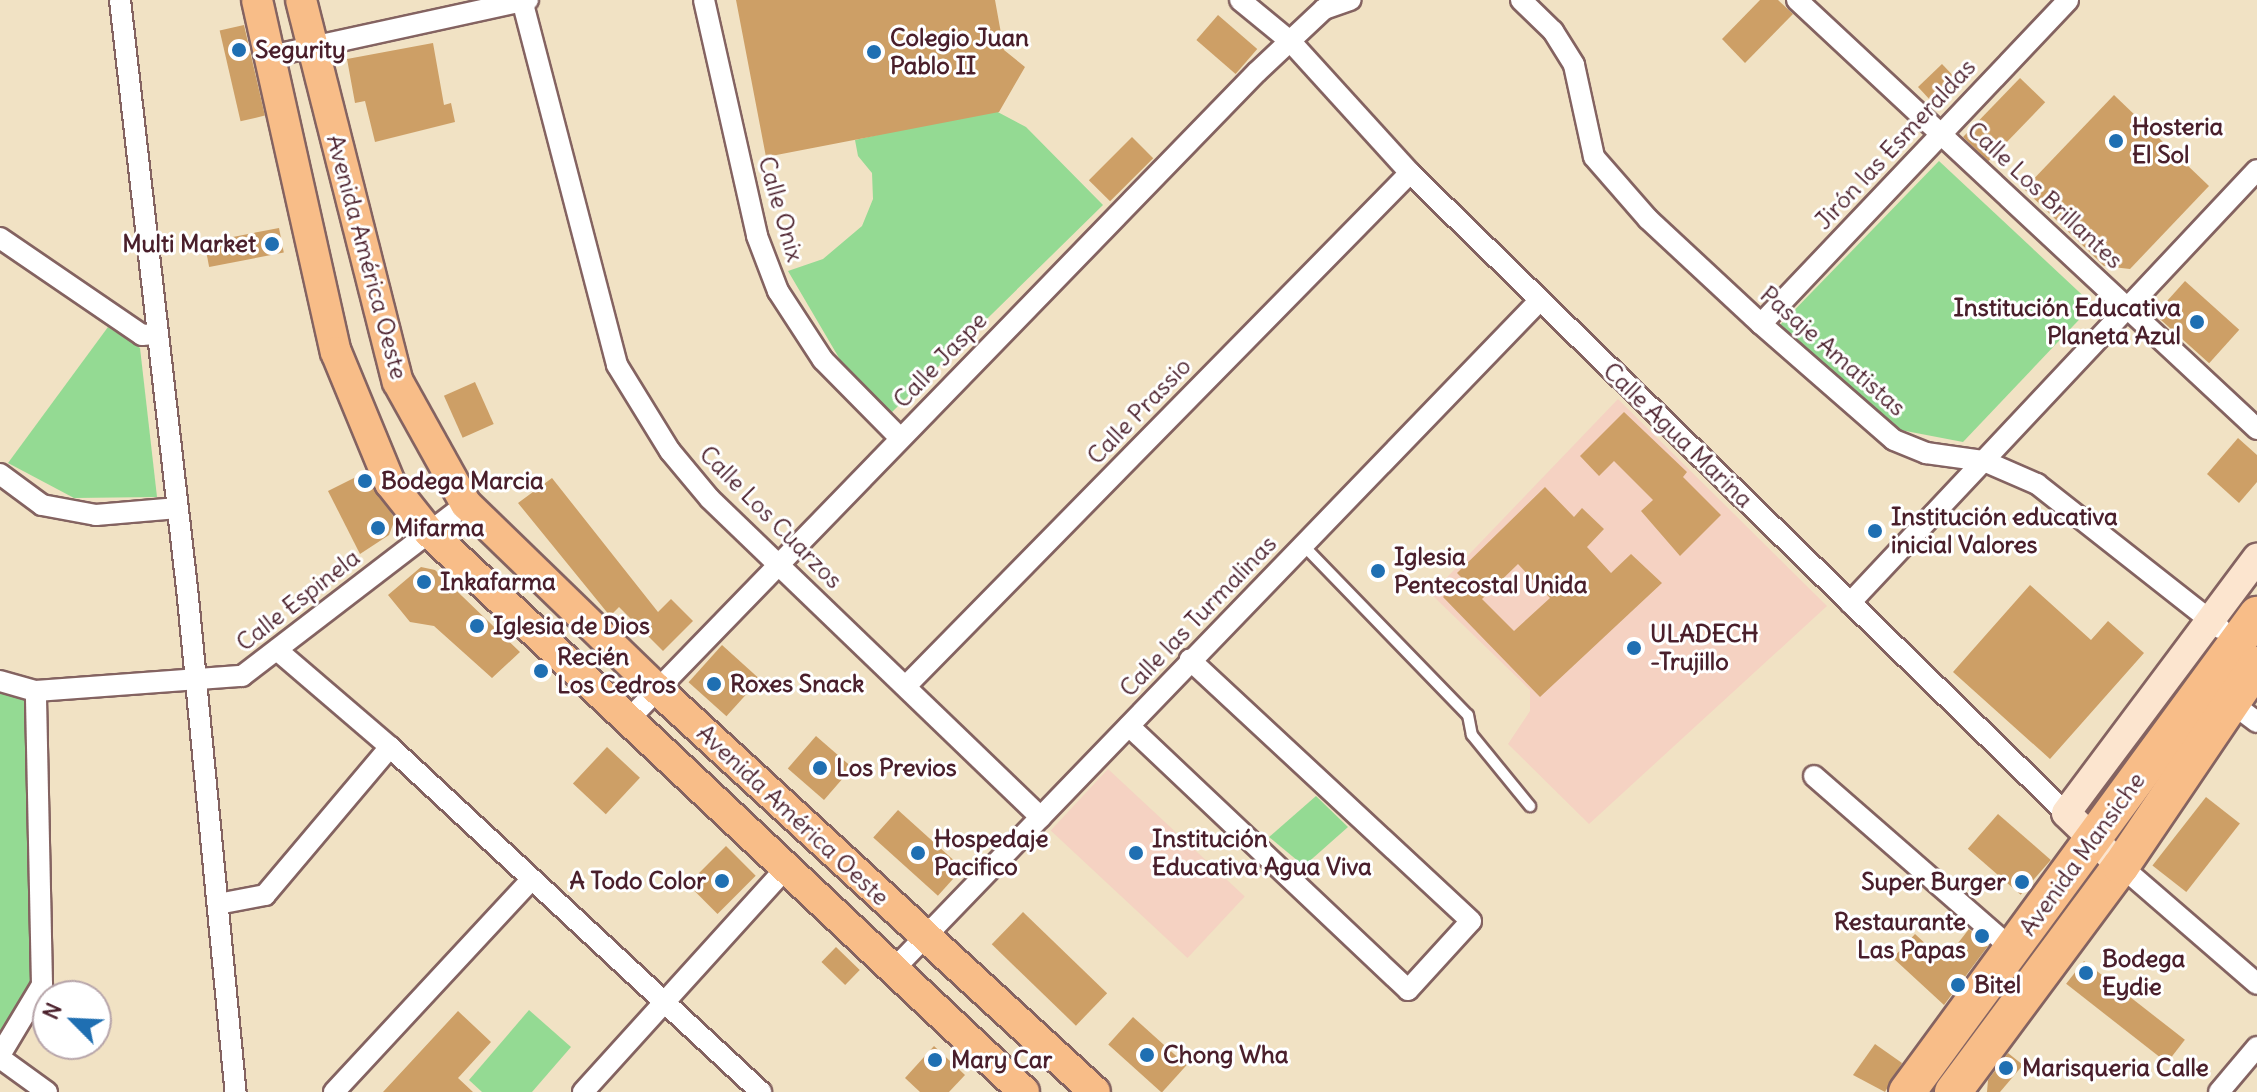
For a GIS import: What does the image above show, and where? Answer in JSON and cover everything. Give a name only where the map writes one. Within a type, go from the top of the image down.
[{"type":"highway","name":"Avenida Mansiche","points":[[1952,1092],[2241,708],[2252,644]]},
{"type":"highway","name":"Avenida Mansiche","points":[[1915,1080],[2093,840],[2241,708]]},
{"type":"main road","name":"Avenida América Oeste","points":[[257,0],[336,352],[390,483],[429,532],[1024,1092]]},
{"type":"main road","name":"Avenida América Oeste","points":[[301,0],[398,382],[466,504],[657,689],[1095,1092]]},
{"type":"street","points":[[120,0],[197,681],[236,1092]]},
{"type":"street","points":[[271,56],[524,0]]},
{"type":"street","name":"Calle Los Cuarzos","points":[[524,0],[617,365],[670,451],[710,499],[1041,817]]},
{"type":"street","name":"Calle Onix","points":[[704,0],[757,236],[778,291],[823,360],[900,438]]},
{"type":"street","name":"Calle Agua Marina","points":[[1240,0],[1290,41],[1410,173],[2121,866]]},
{"type":"street","name":"Calle Jaspe","points":[[630,718],[1290,41],[1324,9],[1350,0]]},
{"type":"street","name":"Pasaje Amatistas","points":[[1521,0],[1553,31],[1574,65],[1594,157],[1648,219],[1761,324],[1894,440],[1926,453],[1984,461],[2037,484],[2207,619],[2252,644]]},
{"type":"street","name":"Calle Los Brillantes","points":[[1797,0],[2257,429]]},
{"type":"street","name":"Jirón las Esmeraldas","points":[[1761,324],[2068,0]]},
{"type":"street","points":[[1850,603],[2257,170]]},
{"type":"street","name":"Calle Prassio","points":[[906,686],[1410,173]]},
{"type":"street","points":[[0,238],[142,335],[158,334]]},
{"type":"street","name":"Calle las Turmalinas","points":[[894,969],[1540,300]]},
{"type":"street","points":[[0,474],[42,505],[96,515],[178,508]]},
{"type":"street","name":"Calle Espinela","points":[[0,681],[36,691],[242,676],[466,504]]},
{"type":"street","name":"Avenida Mansiche","points":[[2066,813],[2207,619],[2257,558]]},
{"type":"street","points":[[277,650],[390,747],[662,1004],[761,1092]]},
{"type":"street","points":[[1129,726],[1408,990],[1471,921],[1190,660]]},
{"type":"street","points":[[36,691],[42,985],[0,1056],[47,1092]]},
{"type":"street","points":[[218,904],[265,895],[390,747]]},
{"type":"street","points":[[1814,776],[2012,949]]},
{"type":"street","points":[[2121,866],[2257,984]]},
{"type":"street","points":[[583,1092],[787,867]]},
{"type":"street","points":[[334,1092],[531,880]]},
{"type":"street","points":[[2219,1092],[2257,1047]]},
{"type":"street","points":[[1915,1080],[1952,1092]]},
{"type":"lane","points":[[1302,544],[1468,715],[1472,735],[1530,806]]},
{"type":"shaded area","name":"ULADECH -Trujillo","points":[[1618,399],[1827,606],[1589,824],[1508,744],[1530,711],[1530,690],[1431,594]]},
{"type":"shaded area","name":"Institución Educativa Agua Viva","points":[[1108,769],[1245,897],[1187,958],[1051,830]]},
{"type":"green space","points":[[992,109],[1026,127],[1103,205],[891,413],[842,363],[788,271],[823,259],[862,226],[873,199],[872,173],[858,156],[855,140]]},
{"type":"green space","points":[[1939,161],[2093,305],[1963,442],[1890,428],[1779,326]]},
{"type":"green space","points":[[108,327],[140,348],[157,497],[74,498],[8,463]]},
{"type":"green space","points":[[0,681],[36,691],[42,980],[32,980],[32,1002],[0,1055]]},
{"type":"green space","points":[[1316,796],[1348,827],[1304,866],[1269,837]]},
{"type":"green space","points":[[529,1010],[571,1047],[532,1092],[482,1092],[469,1080]]},
{"type":"building","name":"Colegio Juan Pablo II","points":[[736,0],[995,0],[1004,50],[1025,67],[999,112],[766,157]]},
{"type":"building","points":[[1760,0],[1778,0],[1793,14],[1745,63],[1722,39]]},
{"type":"building","points":[[1218,15],[1257,49],[1236,74],[1196,40]]},
{"type":"building","points":[[244,25],[265,116],[241,121],[220,31]]},
{"type":"building","points":[[433,43],[444,105],[451,103],[455,122],[375,142],[365,101],[355,103],[347,59]]},
{"type":"building","points":[[1942,64],[1962,85],[1946,100],[1932,102],[1918,87]]},
{"type":"building","points":[[2020,78],[2045,102],[1988,161],[1963,137]]},
{"type":"building","name":"Hosteria El Sol","points":[[2114,95],[2209,186],[2130,269],[2104,266],[2024,189]]},
{"type":"building","points":[[1132,137],[1153,158],[1110,201],[1089,180]]},
{"type":"building","points":[[279,228],[284,253],[209,267],[204,243]]},
{"type":"building","name":"Institución Educativa Planeta Azul","points":[[2185,281],[2239,330],[2209,363],[2155,314]]},
{"type":"building","points":[[475,382],[494,424],[463,438],[444,396]]},
{"type":"building","points":[[1624,412],[1687,472],[1683,477],[1721,515],[1680,556],[1641,511],[1653,500],[1614,461],[1599,476],[1580,456]]},
{"type":"building","points":[[2238,438],[2257,455],[2257,482],[2239,503],[2207,474]]},
{"type":"building","points":[[366,472],[395,519],[389,535],[360,554],[328,491]]},
{"type":"building","points":[[552,478],[658,612],[671,599],[693,621],[663,651],[619,607],[610,616],[518,503]]},
{"type":"building","points":[[1545,487],[1574,517],[1582,508],[1604,529],[1587,547],[1611,573],[1631,554],[1662,583],[1540,697],[1443,597],[1462,578],[1457,573]],"holes":[[[1518,564],[1550,598],[1514,631],[1482,599]]]},
{"type":"building","points":[[421,567],[435,570],[520,652],[492,678],[434,626],[410,622],[388,595]]},
{"type":"building","points":[[2030,585],[2091,640],[2108,621],[2144,653],[2050,759],[1953,672]]},
{"type":"building","points":[[722,645],[760,679],[726,716],[689,682]]},
{"type":"building","name":"Los Previos","points":[[816,736],[852,767],[824,800],[788,768]]},
{"type":"building","points":[[607,747],[640,778],[606,814],[573,784]]},
{"type":"building","points":[[2206,797],[2240,823],[2186,892],[2152,866]]},
{"type":"building","name":"Hospedaje Pacifico","points":[[898,810],[963,868],[938,896],[873,837]]},
{"type":"building","points":[[1998,814],[2051,860],[2021,895],[1968,849]]},
{"type":"building","name":"A Todo Color","points":[[726,846],[756,876],[718,914],[688,884]]},
{"type":"building","points":[[1023,912],[1107,993],[1076,1026],[992,944]]},
{"type":"building","points":[[1969,929],[1988,946],[1944,1005],[1893,958],[1915,934],[1944,961]]},
{"type":"building","points":[[836,947],[860,970],[845,985],[821,962]]},
{"type":"building","points":[[2084,961],[2185,1040],[2167,1063],[2066,984]]},
{"type":"building","points":[[458,1011],[491,1042],[458,1078],[473,1092],[383,1092]]},
{"type":"building","name":"Chong Wha","points":[[1133,1017],[1187,1065],[1161,1092],[1108,1044]]},
{"type":"building","points":[[1875,1044],[1902,1063],[1885,1092],[1853,1075]]},
{"type":"building","name":"Mary Car","points":[[934,1046],[965,1075],[949,1092],[920,1092],[905,1078]]},
{"type":"building","name":"Marisqueria Calle","points":[[2008,1053],[2023,1065],[2000,1092],[1987,1092],[1988,1080]]},
{"type":"place","name":"Segurity","points":[[239,50]]},
{"type":"place","name":"Colegio Juan Pablo II","points":[[874,52]]},
{"type":"place","name":"Hosteria El Sol","points":[[2116,141]]},
{"type":"place","name":"Multi Market","points":[[272,244]]},
{"type":"place","name":"Institución Educativa Planeta Azul","points":[[2197,322]]},
{"type":"place","name":"Bodega Marcia","points":[[365,481]]},
{"type":"place","name":"Mifarma","points":[[378,528]]},
{"type":"place","name":"Institución educativa inicial Valores","points":[[1875,531]]},
{"type":"place","name":"Iglesia Pentecostal Unida","points":[[1378,571]]},
{"type":"place","name":"Inkafarma","points":[[424,582]]},
{"type":"place","name":"Iglesia de Dios","points":[[477,626]]},
{"type":"place","name":"ULADECH -Trujillo","points":[[1634,648]]},
{"type":"place","name":"Recién Los Cedros","points":[[541,671]]},
{"type":"place","name":"Roxes Snack","points":[[714,684]]},
{"type":"place","name":"Los Previos","points":[[820,768]]},
{"type":"place","name":"Hospedaje Pacifico","points":[[918,853]]},
{"type":"place","name":"Institución Educativa Agua Viva","points":[[1136,853]]},
{"type":"place","name":"A Todo Color","points":[[722,881]]},
{"type":"place","name":"Super Burger","points":[[2022,882]]},
{"type":"place","name":"Restaurante Las Papas","points":[[1982,936]]},
{"type":"place","name":"Bodega Eydie","points":[[2086,973]]},
{"type":"place","name":"Bitel","points":[[1958,985]]},
{"type":"place","name":"Chong Wha","points":[[1147,1055]]},
{"type":"place","name":"Mary Car","points":[[935,1060]]},
{"type":"place","name":"Marisqueria Calle","points":[[2006,1068]]}]
